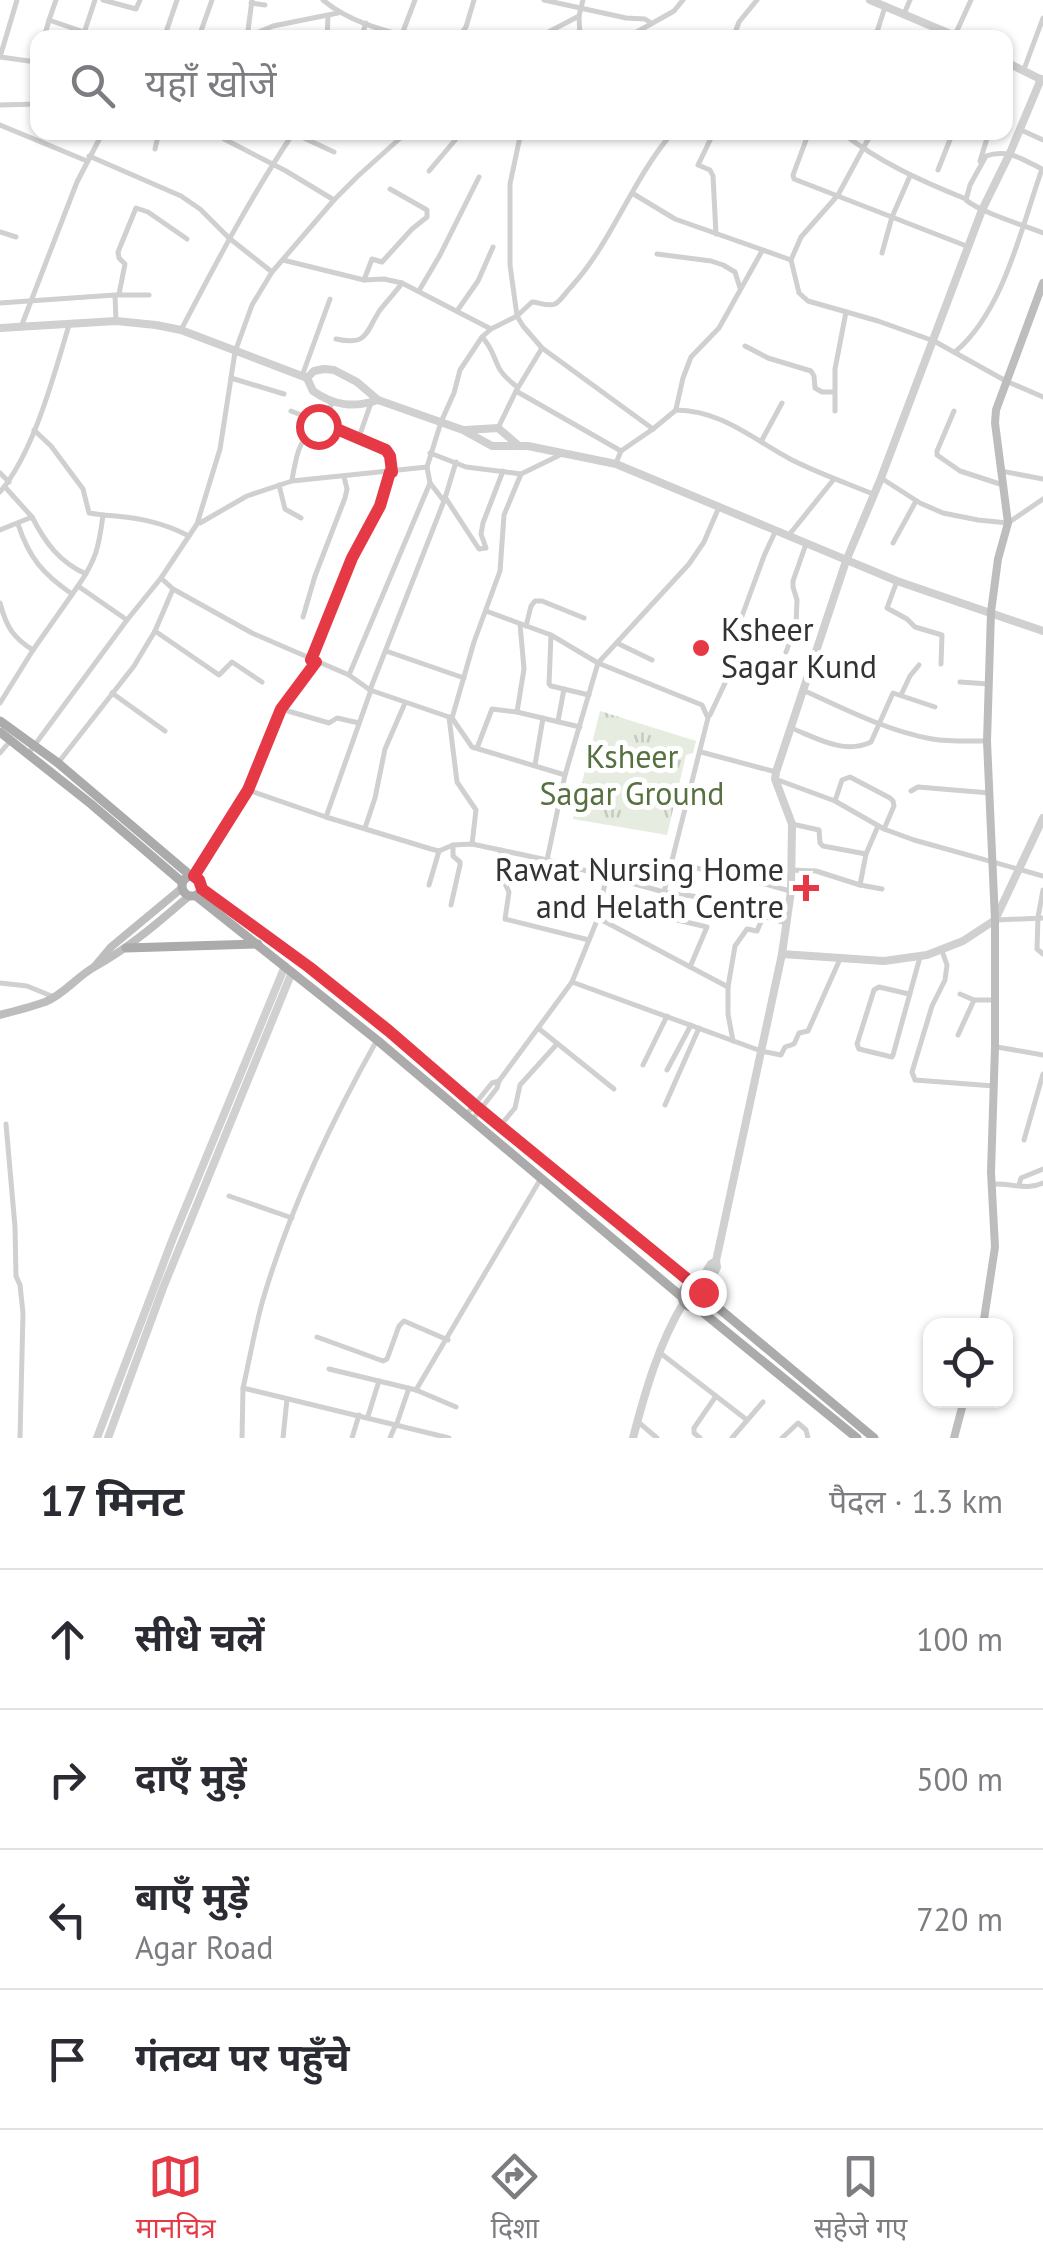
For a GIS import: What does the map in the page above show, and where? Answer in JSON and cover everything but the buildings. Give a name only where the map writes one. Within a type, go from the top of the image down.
[{"type":"main road","points":[[984,1318],[995,1246],[995,920],[988,742],[991,612],[998,558],[1008,523],[995,423],[996,410],[1043,282]]},
{"type":"main road","points":[[0,721],[91,804],[542,1177],[688,1306],[696,1306],[704,1296]]},
{"type":"main road","points":[[0,732],[58,763],[191,886],[309,967],[389,1031],[702,1289],[704,1296],[874,1438]]},
{"type":"main road","points":[[96,966],[126,948],[191,886]]},
{"type":"main road","points":[[0,1015],[54,997],[191,886]]},
{"type":"main road","points":[[126,948],[258,944]]},
{"type":"main road","points":[[683,1300],[686,1288],[695,1286]]},
{"type":"main road","points":[[696,1306],[857,1438]]},
{"type":"main road","points":[[957,1438],[964,1408]]},
{"type":"street","points":[[17,0],[0,57],[30,59]]},
{"type":"street","points":[[46,30],[56,0]]},
{"type":"street","points":[[85,30],[95,0]]},
{"type":"street","points":[[103,0],[136,10],[140,0]]},
{"type":"street","points":[[167,30],[177,0]]},
{"type":"street","points":[[202,30],[212,0]]},
{"type":"street","points":[[323,0],[338,13],[386,30]]},
{"type":"street","points":[[403,30],[416,0]]},
{"type":"street","points":[[464,30],[474,0]]},
{"type":"street","points":[[544,0],[582,4],[626,18],[645,18],[650,23]]},
{"type":"street","points":[[639,30],[674,11],[683,0]]},
{"type":"street","points":[[736,30],[757,0]]},
{"type":"street","points":[[870,0],[934,30]]},
{"type":"street","points":[[904,14],[910,0]]},
{"type":"street","points":[[959,30],[971,0]]},
{"type":"street","points":[[248,30],[252,2],[264,5]]},
{"type":"street","points":[[580,30],[582,4]]},
{"type":"street","points":[[878,30],[885,7]]},
{"type":"street","points":[[264,30],[338,13]]},
{"type":"street","points":[[327,30],[328,16]]},
{"type":"street","points":[[554,30],[579,16]]},
{"type":"street","points":[[1024,72],[1043,18]]},
{"type":"street","points":[[49,20],[74,30]]},
{"type":"street","points":[[363,30],[366,23]]},
{"type":"street","points":[[704,1296],[717,1268],[782,954],[791,891],[792,824],[775,776],[846,561],[982,210],[1042,80],[1013,66]]},
{"type":"street","points":[[0,104],[30,104]]},
{"type":"street","points":[[0,125],[30,137]]},
{"type":"street","points":[[1020,130],[1043,140]]},
{"type":"street","points":[[39,140],[181,196],[272,272]]},
{"type":"street","points":[[20,327],[99,140]]},
{"type":"street","points":[[155,149],[157,140]]},
{"type":"street","points":[[224,140],[334,200]]},
{"type":"street","points":[[181,330],[229,238],[289,140]]},
{"type":"street","points":[[309,140],[334,152]]},
{"type":"street","points":[[31,750],[197,524],[220,449],[235,352],[252,305],[272,272],[334,200],[398,140]]},
{"type":"street","points":[[429,171],[455,140]]},
{"type":"street","points":[[520,140],[510,184],[510,265],[517,316],[542,348],[653,429]]},
{"type":"street","points":[[503,471],[482,528],[486,548],[479,549],[430,483],[427,467],[464,362],[491,329],[517,316],[532,302],[556,303],[577,281],[604,244],[666,140]]},
{"type":"street","points":[[710,140],[698,164],[712,172],[716,234]]},
{"type":"street","points":[[806,140],[793,178],[969,247]]},
{"type":"street","points":[[852,140],[910,176],[982,210],[1043,232]]},
{"type":"street","points":[[867,140],[838,195],[801,237],[791,260],[799,292],[804,298],[934,341],[1043,397]]},
{"type":"street","points":[[938,170],[949,140]]},
{"type":"street","points":[[966,200],[987,140]]},
{"type":"street","points":[[955,352],[974,334],[1004,277],[1042,169],[996,152],[980,164]]},
{"type":"street","points":[[882,253],[910,176]]},
{"type":"street","points":[[419,290],[479,177]]},
{"type":"street","points":[[364,280],[372,259],[382,262],[412,228],[428,217],[426,210],[390,189]]},
{"type":"street","points":[[632,193],[675,219],[791,260]]},
{"type":"street","points":[[116,320],[125,264],[118,252],[136,208],[186,239]]},
{"type":"street","points":[[0,232],[16,237]]},
{"type":"street","points":[[457,311],[478,282],[493,247]]},
{"type":"street","points":[[616,464],[622,450],[676,410],[691,357],[720,328],[762,252]]},
{"type":"street","points":[[657,254],[723,265],[735,272],[740,288]]},
{"type":"street","points":[[283,260],[364,280],[402,283],[491,329]]},
{"type":"street","points":[[336,339],[356,342],[362,338],[402,283]]},
{"type":"street","points":[[0,303],[149,295]]},
{"type":"street","points":[[304,377],[330,299]]},
{"type":"street","points":[[835,412],[835,369],[846,312]]},
{"type":"street","points":[[0,328],[116,320],[181,330],[304,377],[313,392],[332,402],[351,406],[374,401],[463,430],[492,446],[566,452],[616,464],[897,582],[1043,631]]},
{"type":"street","points":[[5,487],[34,430],[69,324]]},
{"type":"street","points":[[482,338],[491,347],[504,377],[517,389],[622,450]]},
{"type":"street","points":[[744,346],[768,358],[807,369],[814,376],[815,388],[834,392]]},
{"type":"street","points":[[498,428],[542,348]]},
{"type":"street","points":[[304,377],[314,371],[334,370],[357,382],[374,401]]},
{"type":"street","points":[[232,378],[284,394]]},
{"type":"street","points":[[359,438],[374,401]]},
{"type":"street","points":[[292,481],[302,442],[325,424],[332,402]]},
{"type":"street","points":[[762,440],[782,404]]},
{"type":"street","points":[[676,410],[702,412],[762,440],[778,452],[873,494]]},
{"type":"street","points":[[191,886],[248,790],[281,709],[314,661],[352,558],[380,506],[392,472],[386,450],[292,411]]},
{"type":"street","points":[[954,412],[937,455],[960,471],[1003,485]]},
{"type":"street","points":[[463,430],[498,428],[520,446]]},
{"type":"street","points":[[34,430],[83,488],[88,513],[152,520],[189,536]]},
{"type":"street","points":[[430,454],[466,466],[521,474],[566,452]]},
{"type":"street","points":[[326,817],[456,462]]},
{"type":"street","points":[[197,524],[247,496],[279,484],[427,467]]},
{"type":"street","points":[[1001,471],[1043,479]]},
{"type":"street","points":[[0,473],[5,487],[32,517],[46,542],[60,558],[86,574]]},
{"type":"street","points":[[472,844],[476,810],[457,782],[450,718],[500,571],[504,516],[521,474]]},
{"type":"street","points":[[303,617],[345,498],[344,477]]},
{"type":"street","points":[[788,536],[834,478]]},
{"type":"street","points":[[881,478],[916,501],[944,513],[978,520],[1008,523],[1043,499]]},
{"type":"street","points":[[349,675],[430,483]]},
{"type":"street","points":[[279,484],[285,509],[301,518]]},
{"type":"street","points":[[894,543],[916,501]]},
{"type":"street","points":[[547,860],[565,775],[598,664],[689,564],[720,507]]},
{"type":"street","points":[[0,703],[93,564],[103,515]]},
{"type":"street","points":[[0,530],[32,517]]},
{"type":"street","points":[[18,524],[37,564],[72,594]]},
{"type":"street","points":[[742,616],[776,530]]},
{"type":"street","points":[[786,652],[796,625],[794,581],[806,544]]},
{"type":"street","points":[[161,578],[174,590],[252,633],[349,675],[370,690],[450,718],[476,748],[565,775]]},
{"type":"street","points":[[897,582],[887,608],[915,628],[942,634],[942,664]]},
{"type":"street","points":[[78,586],[127,620]]},
{"type":"street","points":[[58,763],[134,666],[156,631],[174,590]]},
{"type":"street","points":[[516,712],[524,668],[523,625],[531,606],[542,600],[584,618]]},
{"type":"street","points":[[0,603],[11,634],[33,650]]},
{"type":"street","points":[[486,611],[551,636],[598,664],[702,705],[708,718]]},
{"type":"street","points":[[156,631],[219,675],[232,662],[262,682]]},
{"type":"street","points":[[551,636],[549,684],[589,695]]},
{"type":"street","points":[[617,643],[652,660]]},
{"type":"street","points":[[386,651],[464,678]]},
{"type":"street","points":[[901,694],[919,665]]},
{"type":"street","points":[[664,892],[708,718],[726,681]]},
{"type":"street","points":[[960,682],[989,684]]},
{"type":"street","points":[[558,722],[564,689]]},
{"type":"street","points":[[804,691],[912,735],[988,742]]},
{"type":"street","points":[[112,694],[165,732]]},
{"type":"street","points":[[791,728],[851,748],[869,744],[892,694],[935,708]]},
{"type":"street","points":[[365,830],[385,749],[404,703]]},
{"type":"street","points":[[281,709],[329,723],[337,718],[359,723]]},
{"type":"street","points":[[476,748],[492,709],[580,727]]},
{"type":"street","points":[[534,766],[543,718]]},
{"type":"street","points":[[0,753],[11,740]]},
{"type":"street","points":[[700,752],[775,776],[835,801],[881,828],[1043,876]]},
{"type":"street","points":[[835,801],[842,780],[850,778],[894,803],[866,854],[860,885]]},
{"type":"street","points":[[911,791],[918,787],[990,793]]},
{"type":"street","points":[[248,790],[440,851],[453,845],[472,844],[501,850],[664,892],[727,902],[786,923]]},
{"type":"street","points":[[782,954],[884,962],[920,956],[963,940],[995,920],[1042,821]]},
{"type":"street","points":[[792,824],[819,830],[823,846],[866,854]]},
{"type":"street","points":[[451,905],[460,865],[453,856],[453,845]]},
{"type":"street","points":[[501,850],[500,873],[510,892],[504,919],[588,940]]},
{"type":"street","points":[[429,886],[440,851]]},
{"type":"street","points":[[671,863],[791,891]]},
{"type":"street","points":[[790,870],[816,872],[882,889]]},
{"type":"street","points":[[469,1118],[572,982],[598,918],[606,877]]},
{"type":"street","points":[[1043,890],[1037,949],[1043,954]]},
{"type":"street","points":[[601,902],[706,927],[690,968]]},
{"type":"street","points":[[733,1040],[728,987],[736,946],[747,929],[757,931],[764,916]]},
{"type":"street","points":[[598,918],[728,987]]},
{"type":"street","points":[[995,920],[1040,918]]},
{"type":"street","points":[[942,949],[947,965],[945,980],[932,1006],[912,1077],[994,1086]]},
{"type":"street","points":[[910,994],[878,987],[874,990],[859,1049],[892,1057],[910,994],[920,956]]},
{"type":"street","points":[[572,982],[781,1055],[786,1046],[794,1044],[798,1033],[807,1032],[840,958]]},
{"type":"street","points":[[97,1438],[289,969]]},
{"type":"street","points":[[0,984],[27,986],[54,997]]},
{"type":"street","points":[[960,994],[974,1000],[995,1000]]},
{"type":"street","points":[[958,1035],[974,1000]]},
{"type":"street","points":[[643,1065],[667,1016]]},
{"type":"street","points":[[667,1070],[690,1025]]},
{"type":"street","points":[[538,1028],[614,1089]]},
{"type":"street","points":[[665,1104],[698,1028]]},
{"type":"street","points":[[242,1438],[243,1388],[263,1298],[321,1144],[377,1040]]},
{"type":"street","points":[[500,1126],[516,1106],[520,1085],[557,1044]]},
{"type":"street","points":[[996,1047],[1043,1056]]},
{"type":"street","points":[[1024,1140],[1043,1074]]},
{"type":"street","points":[[6,1124],[16,1276],[23,1313],[20,1438]]},
{"type":"street","points":[[1019,1185],[1021,1178],[1043,1169]]},
{"type":"street","points":[[390,1438],[413,1389],[448,1340],[542,1177]]},
{"type":"street","points":[[992,1184],[1030,1188],[1043,1183]]},
{"type":"street","points":[[228,1196],[292,1218]]},
{"type":"street","points":[[695,1286],[716,1261]]},
{"type":"street","points":[[633,1438],[659,1352],[683,1300]]},
{"type":"street","points":[[317,1337],[383,1361],[404,1321],[448,1340]]},
{"type":"street","points":[[108,1438],[137,1346]]},
{"type":"street","points":[[659,1352],[747,1420]]},
{"type":"street","points":[[329,1369],[413,1389],[456,1407]]},
{"type":"street","points":[[368,1418],[379,1381]]},
{"type":"street","points":[[243,1388],[448,1438]]},
{"type":"street","points":[[700,1438],[694,1434],[694,1428],[716,1395]]},
{"type":"street","points":[[283,1438],[288,1399]]},
{"type":"street","points":[[732,1438],[763,1402]]},
{"type":"street","points":[[352,1438],[360,1415]]},
{"type":"street","points":[[638,1421],[657,1438]]},
{"type":"street","points":[[782,1438],[798,1424],[806,1430],[808,1438]]},
{"type":"green space","name":"Ksheer Sagar Ground","points":[[600,711],[696,741],[693,753],[686,755],[667,835],[573,819]]},
{"type":"place","name":"Ksheer Sagar Kund","points":[[701,648]]},
{"type":"place","name":"Rawat Nursing Home and Helath Centre","points":[[806,888]]},
{"type":"route","points":[[318,426],[325,424],[386,450],[392,472],[311,660],[316,662],[281,709],[248,790],[194,876],[202,889],[389,1031],[703,1292]]}]
